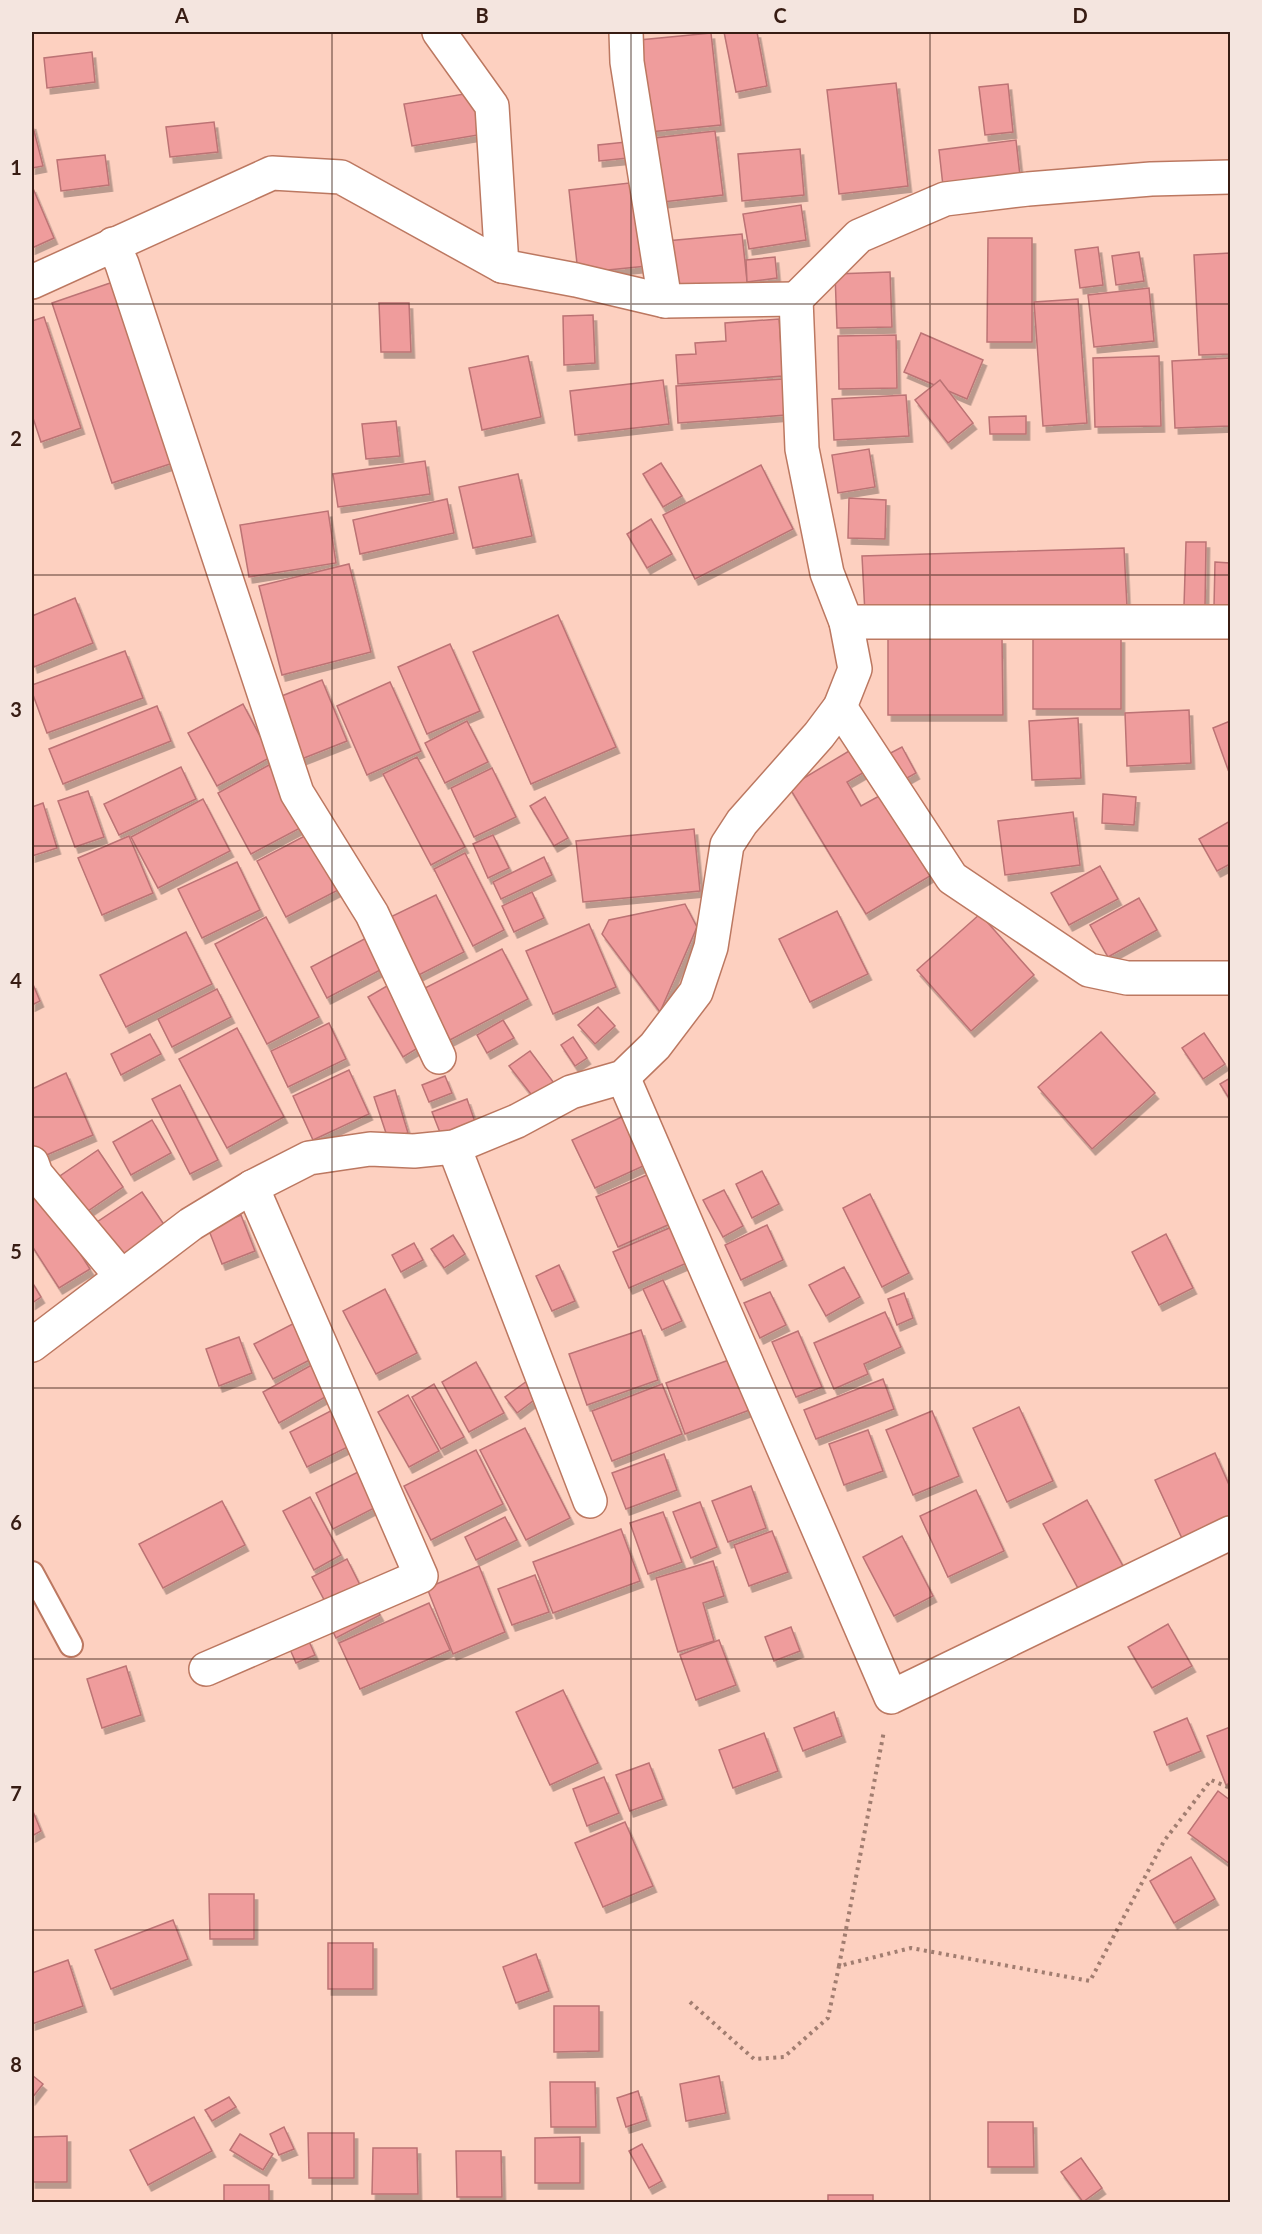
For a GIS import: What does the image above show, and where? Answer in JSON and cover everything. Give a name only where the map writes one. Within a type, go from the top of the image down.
[{"type":"street","points":[[439,32],[492,106],[502,266]]},
{"type":"street","points":[[626,32],[627,62],[664,301]]},
{"type":"street","points":[[32,282],[272,173],[341,177],[502,266],[576,280],[664,301],[796,299],[859,236],[945,199],[1151,179],[1230,177]]},
{"type":"street","points":[[113,244],[122,264],[208,520],[297,793],[372,914],[439,1057]]},
{"type":"street","points":[[32,1345],[191,1224],[309,1158],[370,1149],[414,1151],[454,1147],[517,1121],[571,1092],[623,1077],[655,1046],[696,992],[711,947],[727,845],[742,822],[819,735],[840,707],[855,669],[846,622],[827,573],[802,449],[796,299]]},
{"type":"street","points":[[846,622],[1230,622]]},
{"type":"street","points":[[840,707],[952,878],[1089,970],[1127,978],[1230,978]]},
{"type":"street","points":[[623,1077],[891,1697],[1230,1533]]},
{"type":"street","points":[[454,1147],[590,1501]]},
{"type":"street","points":[[32,1163],[36,1174],[122,1276]]},
{"type":"street","points":[[206,1669],[421,1576],[252,1188]]},
{"type":"lane","points":[[32,1574],[71,1646]]},
{"type":"path","points":[[690,2002],[754,2059],[784,2057],[828,2018],[891,1697]]},
{"type":"path","points":[[840,1966],[911,1948],[1090,1981],[1164,1841],[1211,1780],[1230,1788]]},
{"type":"building","points":[[724,32],[757,32],[767,86],[736,92]]},
{"type":"building","points":[[711,33],[721,125],[649,132],[639,40]]},
{"type":"building","points":[[92,52],[95,82],[47,88],[44,58]]},
{"type":"building","points":[[896,83],[908,186],[839,194],[827,90]]},
{"type":"building","points":[[1008,84],[1013,132],[985,135],[979,87]]},
{"type":"building","points":[[476,92],[484,134],[412,146],[404,104]]},
{"type":"building","points":[[214,122],[218,152],[170,157],[166,127]]},
{"type":"building","points":[[32,123],[43,166],[32,168]]},
{"type":"building","points":[[715,131],[723,195],[654,203],[646,139]]},
{"type":"building","points":[[1016,140],[1020,176],[943,186],[939,150]]},
{"type":"building","points":[[626,142],[628,158],[599,161],[598,145]]},
{"type":"building","points":[[800,149],[804,195],[742,201],[738,154]]},
{"type":"building","points":[[105,155],[109,185],[61,191],[57,160]]},
{"type":"building","points":[[638,182],[647,266],[578,273],[569,190]]},
{"type":"building","points":[[32,186],[54,238],[32,248]]},
{"type":"building","points":[[801,205],[806,240],[749,249],[743,214]]},
{"type":"building","points":[[742,234],[748,290],[672,298],[666,241]]},
{"type":"building","points":[[988,238],[1032,238],[1032,342],[987,342]]},
{"type":"building","points":[[1098,247],[1103,285],[1080,288],[1075,250]]},
{"type":"building","points":[[1139,252],[1144,281],[1116,285],[1112,256]]},
{"type":"building","points":[[1230,253],[1230,354],[1199,355],[1194,255]]},
{"type":"building","points":[[775,257],[777,278],[747,282],[746,260]]},
{"type":"building","points":[[890,272],[892,327],[837,328],[835,274]]},
{"type":"building","points":[[113,282],[173,463],[112,483],[52,303]]},
{"type":"building","points":[[1149,288],[1154,341],[1094,347],[1088,295]]},
{"type":"building","points":[[1078,299],[1087,423],[1043,426],[1034,302]]},
{"type":"building","points":[[379,303],[409,303],[411,352],[381,352]]},
{"type":"building","points":[[593,315],[595,363],[564,365],[563,316]]},
{"type":"building","points":[[44,317],[81,428],[41,442],[32,415],[32,321]]},
{"type":"building","points":[[779,319],[783,376],[678,384],[676,355],[696,354],[695,343],[726,341],[725,323]]},
{"type":"building","points":[[921,333],[983,360],[967,399],[904,372]]},
{"type":"building","points":[[896,335],[897,388],[839,389],[838,336]]},
{"type":"building","points":[[528,356],[541,417],[482,430],[469,368]]},
{"type":"building","points":[[1159,356],[1161,426],[1095,427],[1093,358]]},
{"type":"building","points":[[1230,358],[1230,426],[1175,428],[1172,361]]},
{"type":"building","points":[[783,379],[786,415],[678,423],[676,386]]},
{"type":"building","points":[[663,380],[669,424],[575,435],[570,391]]},
{"type":"building","points":[[940,380],[973,423],[948,443],[915,400]]},
{"type":"building","points":[[906,395],[909,436],[834,440],[832,399]]},
{"type":"building","points":[[1026,416],[1026,434],[990,434],[989,417]]},
{"type":"building","points":[[396,421],[400,456],[366,459],[362,424]]},
{"type":"building","points":[[869,449],[875,487],[838,493],[832,455]]},
{"type":"building","points":[[425,461],[430,494],[338,507],[333,474]]},
{"type":"building","points":[[661,463],[682,496],[663,507],[643,474]]},
{"type":"building","points":[[761,465],[793,529],[695,579],[663,515]]},
{"type":"building","points":[[518,474],[532,536],[473,548],[459,487]]},
{"type":"building","points":[[849,498],[886,500],[885,539],[848,538]]},
{"type":"building","points":[[447,499],[454,533],[360,554],[353,520]]},
{"type":"building","points":[[328,511],[336,563],[249,577],[240,525]]},
{"type":"building","points":[[651,519],[672,554],[647,568],[627,534]]},
{"type":"building","points":[[1186,542],[1206,542],[1205,607],[1184,606]]},
{"type":"building","points":[[1124,548],[1127,607],[865,614],[862,556]]},
{"type":"building","points":[[1215,562],[1230,563],[1230,608],[1214,607]]},
{"type":"building","points":[[349,564],[371,652],[282,675],[259,586]]},
{"type":"building","points":[[75,598],[93,643],[34,667],[32,616]]},
{"type":"building","points":[[558,615],[616,747],[531,784],[473,652]]},
{"type":"building","points":[[1033,636],[1121,637],[1121,709],[1033,709]]},
{"type":"building","points":[[888,638],[1002,638],[1003,715],[888,715]]},
{"type":"building","points":[[450,644],[480,711],[427,734],[398,667]]},
{"type":"building","points":[[125,651],[143,698],[47,733],[32,692],[32,685]]},
{"type":"building","points":[[322,680],[347,741],[294,762],[269,701]]},
{"type":"building","points":[[390,682],[421,751],[367,775],[337,706]]},
{"type":"building","points":[[243,704],[271,757],[217,786],[188,733]]},
{"type":"building","points":[[157,706],[171,741],[63,784],[49,749]]},
{"type":"building","points":[[1189,710],[1191,763],[1127,766],[1125,713]]},
{"type":"building","points":[[1078,718],[1081,778],[1032,780],[1029,721]]},
{"type":"building","points":[[467,721],[488,762],[445,783],[425,743]]},
{"type":"building","points":[[1230,721],[1230,775],[1213,728]]},
{"type":"building","points":[[902,747],[916,773],[893,786],[879,759]]},
{"type":"building","points":[[854,748],[868,770],[847,782],[861,806],[881,795],[930,876],[866,914],[789,787]]},
{"type":"building","points":[[417,757],[465,847],[431,865],[383,774]]},
{"type":"building","points":[[269,765],[302,827],[251,854],[218,793]]},
{"type":"building","points":[[181,767],[196,799],[119,835],[104,804]]},
{"type":"building","points":[[492,768],[516,817],[474,837],[451,788]]},
{"type":"building","points":[[88,791],[104,837],[75,847],[58,801]]},
{"type":"building","points":[[1103,794],[1136,797],[1134,825],[1102,823]]},
{"type":"building","points":[[545,797],[568,838],[554,846],[530,806]]},
{"type":"building","points":[[203,799],[230,851],[158,888],[131,837]]},
{"type":"building","points":[[43,803],[57,848],[32,856],[32,807]]},
{"type":"building","points":[[1073,812],[1080,865],[1005,875],[998,821]]},
{"type":"building","points":[[1230,821],[1230,864],[1217,871],[1199,839]]},
{"type":"building","points":[[694,829],[700,891],[583,902],[576,841]]},
{"type":"building","points":[[316,830],[346,886],[286,917],[257,861]]},
{"type":"building","points":[[493,835],[509,868],[488,878],[473,844]]},
{"type":"building","points":[[129,836],[153,893],[102,915],[78,858]]},
{"type":"building","points":[[465,853],[504,930],[473,946],[434,869]]},
{"type":"building","points":[[544,857],[552,875],[501,899],[493,882]]},
{"type":"building","points":[[237,862],[260,910],[202,938],[178,889]]},
{"type":"building","points":[[1100,866],[1118,899],[1069,925],[1051,893]]},
{"type":"building","points":[[532,892],[544,918],[514,932],[502,906]]},
{"type":"building","points":[[436,895],[464,952],[407,981],[378,923]]},
{"type":"building","points":[[1139,898],[1157,930],[1108,957],[1090,925]]},
{"type":"building","points":[[685,904],[697,927],[660,1012],[602,934],[609,920]]},
{"type":"building","points":[[837,911],[868,974],[810,1002],[779,939]]},
{"type":"building","points":[[980,914],[1034,975],[971,1031],[917,970]]},
{"type":"building","points":[[266,917],[319,1017],[267,1044],[215,944]]},
{"type":"building","points":[[589,924],[616,987],[553,1014],[526,951]]},
{"type":"building","points":[[186,932],[212,984],[126,1027],[100,975]]},
{"type":"building","points":[[370,936],[386,967],[327,998],[311,967]]},
{"type":"building","points":[[502,949],[528,999],[448,1041],[421,990]]},
{"type":"building","points":[[32,982],[40,1001],[32,1005]]},
{"type":"building","points":[[392,983],[426,1043],[403,1057],[368,997]]},
{"type":"building","points":[[217,989],[231,1017],[172,1047],[158,1019]]},
{"type":"building","points":[[598,1007],[615,1026],[595,1044],[578,1025]]},
{"type":"building","points":[[503,1020],[514,1038],[487,1053],[477,1035]]},
{"type":"building","points":[[329,1023],[346,1059],[288,1087],[271,1051]]},
{"type":"building","points":[[237,1028],[284,1117],[227,1148],[179,1059]]},
{"type":"building","points":[[1101,1032],[1155,1093],[1092,1149],[1038,1087]]},
{"type":"building","points":[[1204,1033],[1225,1064],[1203,1079],[1182,1048]]},
{"type":"building","points":[[150,1034],[161,1054],[121,1075],[111,1054]]},
{"type":"building","points":[[573,1037],[587,1058],[575,1066],[561,1045]]},
{"type":"building","points":[[530,1051],[554,1083],[534,1098],[509,1066]]},
{"type":"building","points":[[349,1070],[369,1114],[313,1140],[293,1096]]},
{"type":"building","points":[[66,1073],[93,1135],[35,1160],[32,1153],[32,1089]]},
{"type":"building","points":[[445,1076],[452,1093],[429,1102],[422,1085]]},
{"type":"building","points":[[1230,1078],[1230,1100],[1220,1084]]},
{"type":"building","points":[[180,1085],[218,1160],[190,1174],[152,1099]]},
{"type":"building","points":[[395,1090],[408,1133],[388,1139],[374,1097]]},
{"type":"building","points":[[467,1099],[475,1122],[441,1135],[432,1112]]},
{"type":"building","points":[[641,1108],[663,1157],[595,1188],[572,1140]]},
{"type":"building","points":[[152,1120],[171,1153],[131,1175],[113,1142]]},
{"type":"building","points":[[98,1150],[123,1187],[82,1215],[57,1178]]},
{"type":"building","points":[[665,1167],[686,1217],[618,1247],[596,1197]]},
{"type":"building","points":[[762,1171],[779,1204],[752,1218],[736,1184]]},
{"type":"building","points":[[34,1181],[90,1269],[59,1288],[32,1246],[32,1183]]},
{"type":"building","points":[[724,1190],[743,1226],[723,1237],[703,1200]]},
{"type":"building","points":[[142,1192],[167,1229],[116,1263],[91,1226]]},
{"type":"building","points":[[870,1194],[909,1273],[882,1287],[843,1208]]},
{"type":"building","points":[[241,1215],[255,1251],[222,1264],[208,1228]]},
{"type":"building","points":[[681,1223],[696,1259],[629,1288],[613,1252]]},
{"type":"building","points":[[767,1225],[783,1260],[741,1280],[725,1245]]},
{"type":"building","points":[[1166,1234],[1193,1288],[1159,1305],[1132,1252]]},
{"type":"building","points":[[453,1235],[465,1254],[444,1268],[431,1249]]},
{"type":"building","points":[[414,1243],[423,1260],[401,1272],[392,1255]]},
{"type":"building","points":[[559,1265],[575,1301],[552,1311],[536,1276]]},
{"type":"building","points":[[844,1267],[860,1297],[826,1316],[809,1285]]},
{"type":"building","points":[[663,1280],[682,1321],[662,1330],[643,1289]]},
{"type":"building","points":[[32,1282],[41,1297],[32,1303]]},
{"type":"building","points":[[385,1289],[417,1353],[376,1374],[343,1311]]},
{"type":"building","points":[[770,1292],[786,1325],[760,1338],[744,1303]]},
{"type":"building","points":[[904,1293],[913,1318],[897,1325],[888,1299]]},
{"type":"building","points":[[885,1312],[901,1347],[864,1364],[868,1374],[834,1389],[814,1343]]},
{"type":"building","points":[[308,1316],[327,1351],[273,1379],[254,1344]]},
{"type":"building","points":[[641,1330],[658,1380],[587,1405],[569,1354]]},
{"type":"building","points":[[798,1331],[822,1387],[796,1397],[772,1342]]},
{"type":"building","points":[[239,1337],[252,1373],[219,1386],[206,1349]]},
{"type":"building","points":[[326,1357],[343,1387],[279,1423],[263,1392]]},
{"type":"building","points":[[737,1357],[755,1408],[685,1434],[666,1383]]},
{"type":"building","points":[[476,1362],[504,1413],[469,1432],[442,1382]]},
{"type":"building","points":[[883,1379],[894,1409],[816,1439],[804,1410]]},
{"type":"building","points":[[527,1381],[538,1397],[517,1413],[505,1397]]},
{"type":"building","points":[[434,1384],[464,1437],[441,1449],[412,1397]]},
{"type":"building","points":[[662,1384],[682,1434],[612,1461],[592,1411]]},
{"type":"building","points":[[408,1395],[439,1451],[409,1467],[378,1412]]},
{"type":"building","points":[[346,1403],[364,1439],[307,1467],[290,1432]]},
{"type":"building","points":[[1019,1407],[1053,1481],[1007,1502],[973,1428]]},
{"type":"building","points":[[932,1411],[959,1476],[913,1495],[886,1430]]},
{"type":"building","points":[[525,1428],[570,1518],[526,1540],[480,1450]]},
{"type":"building","points":[[868,1430],[883,1471],[844,1485],[829,1444]]},
{"type":"building","points":[[476,1450],[503,1504],[431,1540],[404,1486]]},
{"type":"building","points":[[1215,1453],[1230,1487],[1230,1527],[1186,1547],[1155,1480]]},
{"type":"building","points":[[664,1454],[677,1490],[626,1509],[612,1473]]},
{"type":"building","points":[[372,1465],[390,1500],[333,1529],[316,1493]]},
{"type":"building","points":[[751,1486],[766,1528],[728,1542],[712,1501]]},
{"type":"building","points":[[976,1490],[1004,1551],[948,1577],[920,1516]]},
{"type":"building","points":[[310,1497],[341,1555],[314,1570],[283,1511]]},
{"type":"building","points":[[1087,1500],[1129,1577],[1085,1601],[1043,1524]]},
{"type":"building","points":[[222,1501],[245,1545],[163,1588],[139,1544]]},
{"type":"building","points":[[700,1502],[717,1547],[691,1558],[673,1512]]},
{"type":"building","points":[[663,1512],[682,1562],[648,1574],[630,1523]]},
{"type":"building","points":[[505,1517],[517,1540],[476,1560],[465,1537]]},
{"type":"building","points":[[621,1529],[640,1581],[553,1613],[533,1562]]},
{"type":"building","points":[[772,1531],[788,1572],[749,1586],[734,1545]]},
{"type":"building","points":[[902,1536],[933,1596],[894,1616],[863,1557]]},
{"type":"building","points":[[347,1559],[362,1589],[328,1607],[312,1577]]},
{"type":"building","points":[[713,1561],[724,1596],[703,1603],[714,1641],[678,1652],[656,1578]]},
{"type":"building","points":[[479,1566],[505,1632],[453,1654],[427,1588]]},
{"type":"building","points":[[535,1575],[549,1612],[512,1625],[498,1589]]},
{"type":"building","points":[[367,1592],[380,1615],[336,1638],[325,1614]]},
{"type":"building","points":[[429,1603],[450,1650],[360,1689],[339,1643]]},
{"type":"building","points":[[1168,1624],[1192,1666],[1152,1688],[1128,1647]]},
{"type":"building","points":[[791,1627],[800,1651],[774,1661],[765,1637]]},
{"type":"building","points":[[308,1639],[315,1655],[296,1663],[289,1647]]},
{"type":"building","points":[[719,1640],[736,1685],[696,1700],[680,1655]]},
{"type":"building","points":[[126,1666],[141,1715],[102,1728],[87,1679]]},
{"type":"building","points":[[563,1690],[598,1763],[550,1785],[516,1712]]},
{"type":"building","points":[[834,1712],[842,1736],[803,1751],[794,1728]]},
{"type":"building","points":[[1187,1718],[1201,1751],[1167,1765],[1154,1732]]},
{"type":"building","points":[[1230,1727],[1230,1783],[1226,1785],[1207,1736]]},
{"type":"building","points":[[764,1733],[778,1771],[733,1788],[719,1750]]},
{"type":"building","points":[[649,1763],[663,1799],[630,1811],[616,1775]]},
{"type":"building","points":[[604,1777],[619,1813],[587,1826],[573,1789]]},
{"type":"building","points":[[1218,1791],[1230,1800],[1230,1864],[1188,1833]]},
{"type":"building","points":[[32,1809],[41,1831],[32,1836]]},
{"type":"building","points":[[625,1822],[653,1886],[603,1907],[575,1843]]},
{"type":"building","points":[[1191,1857],[1215,1899],[1174,1923],[1150,1881]]},
{"type":"building","points":[[209,1894],[254,1894],[254,1939],[210,1939]]},
{"type":"building","points":[[173,1920],[188,1959],[111,1989],[95,1950]]},
{"type":"building","points":[[328,1943],[373,1943],[373,1989],[328,1989]]},
{"type":"building","points":[[536,1954],[549,1991],[516,2003],[503,1967]]},
{"type":"building","points":[[68,1960],[83,2006],[32,2024],[32,1973]]},
{"type":"building","points":[[554,2006],[599,2006],[599,2051],[554,2052]]},
{"type":"building","points":[[32,2075],[43,2084],[32,2098]]},
{"type":"building","points":[[719,2076],[726,2113],[686,2121],[680,2084]]},
{"type":"building","points":[[550,2082],[595,2082],[596,2127],[551,2127]]},
{"type":"building","points":[[638,2091],[647,2120],[626,2127],[617,2098]]},
{"type":"building","points":[[229,2097],[236,2107],[212,2121],[205,2110]]},
{"type":"building","points":[[194,2117],[212,2151],[148,2185],[130,2150]]},
{"type":"building","points":[[988,2122],[1033,2122],[1034,2167],[988,2167]]},
{"type":"building","points":[[284,2127],[294,2149],[279,2155],[270,2134]]},
{"type":"building","points":[[308,2133],[354,2133],[354,2178],[309,2178]]},
{"type":"building","points":[[240,2134],[273,2154],[263,2170],[230,2150]]},
{"type":"building","points":[[67,2136],[67,2182],[32,2182],[32,2137]]},
{"type":"building","points":[[580,2137],[580,2183],[535,2183],[535,2138]]},
{"type":"building","points":[[642,2144],[662,2181],[649,2188],[629,2151]]},
{"type":"building","points":[[373,2148],[417,2148],[418,2194],[372,2194]]},
{"type":"building","points":[[456,2151],[501,2151],[502,2197],[457,2197]]},
{"type":"building","points":[[1081,2158],[1102,2188],[1083,2202],[1061,2172]]},
{"type":"building","points":[[224,2185],[269,2185],[269,2202],[224,2202]]},
{"type":"building","points":[[828,2195],[873,2195],[873,2202],[828,2202]]}]
